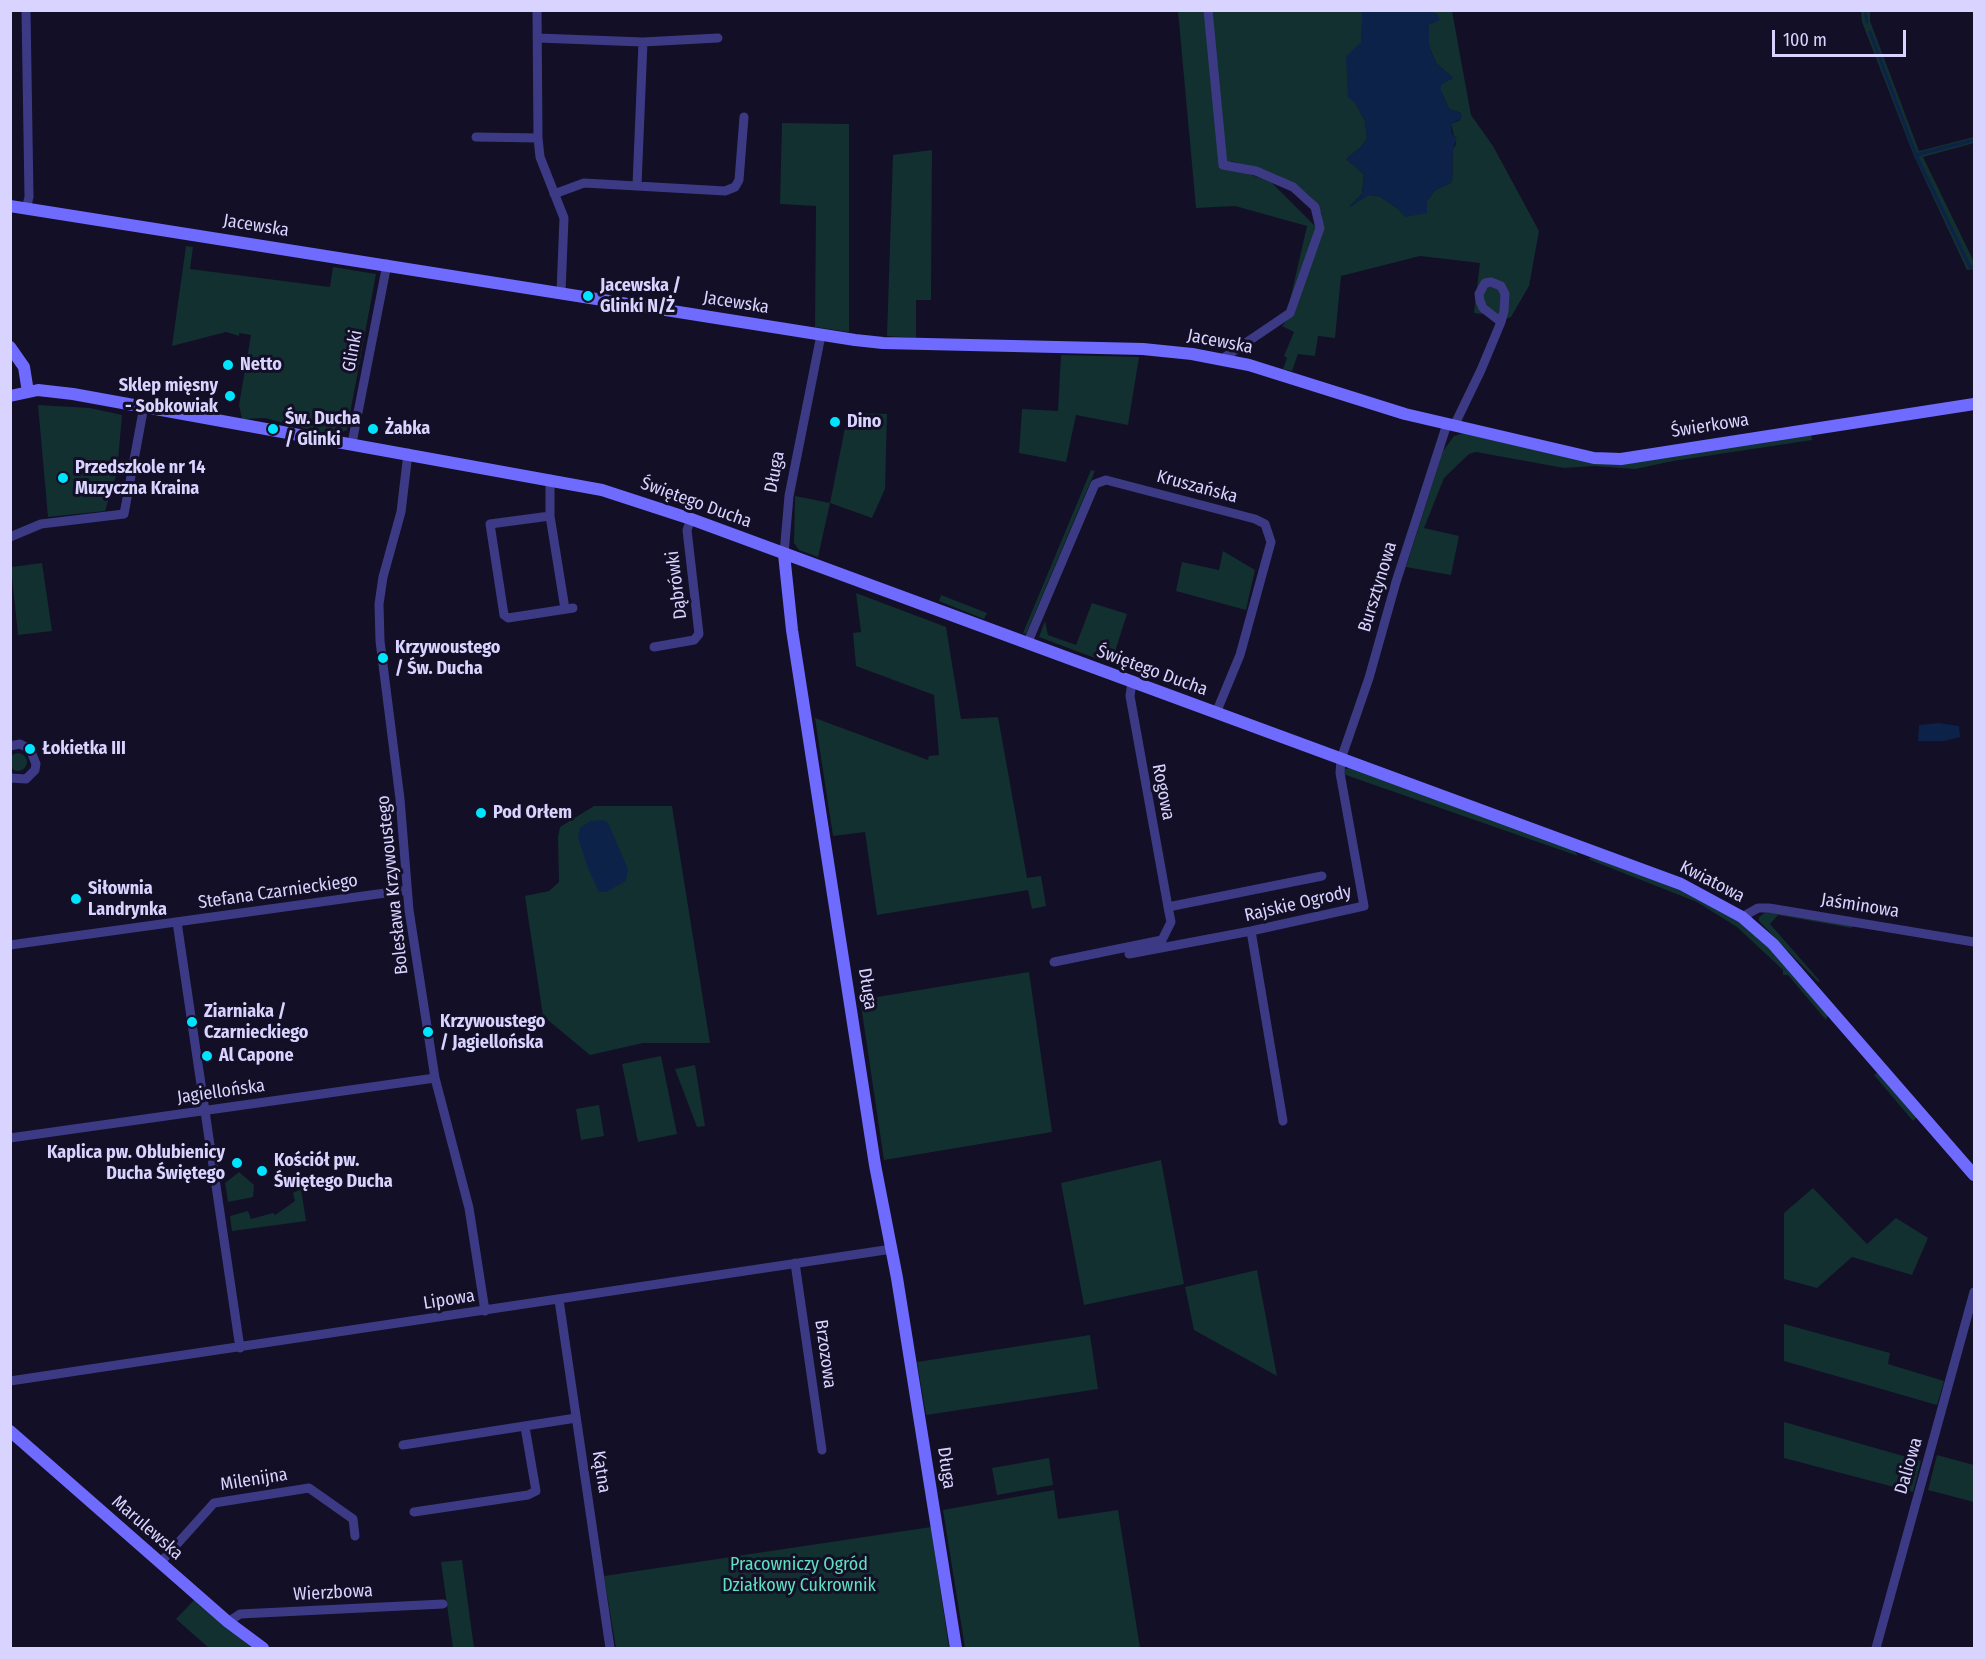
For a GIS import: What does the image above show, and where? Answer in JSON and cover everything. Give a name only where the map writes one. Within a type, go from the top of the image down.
[{"type":"street","points":[[26,10],[29,197],[26,209]]},
{"type":"street","points":[[537,10],[538,138],[540,157],[564,218],[561,292]]},
{"type":"street","points":[[1208,10],[1223,165],[1256,171],[1293,187],[1316,207],[1320,228],[1290,313],[1222,359]]},
{"type":"street","points":[[538,38],[643,42],[718,38]]},
{"type":"street","points":[[637,185],[643,42]]},
{"type":"street","points":[[554,195],[584,183],[725,191],[735,187],[739,180],[744,117]]},
{"type":"street","points":[[476,137],[538,138]]},
{"type":"street","name":"Jacewska","points":[[10,206],[883,343],[1143,348],[1222,359],[1450,425]]},
{"type":"street","name":"Glinki","points":[[352,443],[387,264]]},
{"type":"street","name":"Bursztynowa","points":[[1341,759],[1369,678],[1396,582],[1450,425],[1501,322]]},
{"type":"street","name":"Długa","points":[[821,334],[789,496],[784,554],[792,630],[875,1165],[892,1249],[956,1648]]},
{"type":"street","points":[[10,347],[24,367],[28,392]]},
{"type":"street","name":"Świętego Ducha","points":[[10,396],[28,392],[59,392],[408,453],[602,490],[691,519],[1341,759]]},
{"type":"street","name":"Świerkowa","points":[[1450,425],[1574,455],[1621,459],[1974,404]]},
{"type":"street","points":[[10,537],[41,524],[124,514],[144,406]]},
{"type":"street","name":"Bolesława Krzywoustego","points":[[408,453],[401,512],[383,577],[379,623],[400,799],[407,890],[435,1078],[470,1208],[485,1311]]},
{"type":"street","points":[[550,479],[550,516],[569,608],[508,618],[504,615],[490,524],[550,516]]},
{"type":"street","name":"Kruszańska","points":[[1027,644],[1095,484],[1106,480],[1254,519],[1265,524],[1271,542],[1240,655],[1215,713]]},
{"type":"street","name":"Dąbrówki","points":[[654,647],[694,640],[699,633],[687,530],[691,519]]},
{"type":"street","name":"Rogowa","points":[[1054,962],[1161,940],[1171,922],[1130,696],[1132,682]]},
{"type":"street","points":[[10,746],[20,744],[30,749],[36,764],[26,779],[10,778]]},
{"type":"street","name":"Kwiatowa","points":[[1341,759],[1681,884],[1742,917],[1773,944],[1974,1175]]},
{"type":"street","name":"Rajskie Ogrody","points":[[1129,954],[1251,931],[1364,906],[1340,773],[1341,759]]},
{"type":"street","points":[[1168,907],[1322,876]]},
{"type":"street","name":"Stefana Czarnieckiego","points":[[10,945],[407,890]]},
{"type":"street","name":"Jaśminowa","points":[[1742,917],[1758,908],[1769,908],[1974,942]]},
{"type":"street","points":[[177,922],[240,1348]]},
{"type":"street","points":[[1251,931],[1283,1121]]},
{"type":"street","name":"Jagiellońska","points":[[10,1137],[435,1078]]},
{"type":"street","name":"Lipowa","points":[[10,1381],[892,1249]]},
{"type":"street","name":"Brzozowa","points":[[795,1263],[822,1450]]},
{"type":"street","name":"Daliowa","points":[[1876,1648],[1974,1292]]},
{"type":"street","name":"Kątna","points":[[559,1300],[610,1648]]},
{"type":"street","points":[[403,1445],[576,1418]]},
{"type":"street","points":[[414,1512],[528,1495],[536,1491],[525,1427]]},
{"type":"street","name":"Marulewska","points":[[10,1431],[228,1622],[263,1648]]},
{"type":"street","name":"Milenijna","points":[[160,1563],[214,1503],[309,1488],[353,1519],[355,1536]]},
{"type":"street","name":"Wierzbowa","points":[[228,1622],[240,1614],[443,1604]]},
{"type":"green space","points":[[1178,11],[1362,11],[1363,25],[1356,104],[1365,121],[1367,138],[1361,147],[1346,159],[1364,174],[1362,194],[1349,207],[1368,195],[1379,196],[1397,208],[1427,213],[1427,201],[1435,190],[1452,182],[1453,149],[1456,144],[1451,124],[1460,120],[1461,113],[1449,109],[1441,91],[1441,84],[1453,78],[1436,63],[1429,46],[1425,11],[1452,11],[1471,115],[1493,146],[1539,231],[1529,286],[1511,317],[1496,322],[1490,315],[1474,313],[1480,263],[1420,256],[1341,276],[1335,338],[1318,336],[1315,356],[1298,354],[1292,371],[1283,369],[1287,358],[1284,356],[1294,332],[1282,326],[1292,314],[1322,227],[1322,214],[1310,196],[1297,186],[1277,175],[1231,161],[1232,168],[1271,182],[1317,228],[1288,309],[1307,226],[1235,206],[1196,208]]},
{"type":"green space","points":[[1861,11],[1870,11],[1870,21],[1919,151],[1974,137],[1974,143],[1923,157],[1974,262],[1974,269],[1967,270],[1914,156],[1862,22]]},
{"type":"green space","points":[[782,123],[849,124],[849,332],[815,327],[816,206],[780,204]]},
{"type":"green space","points":[[932,150],[931,300],[916,300],[916,338],[887,336],[893,155]]},
{"type":"green space","points":[[186,246],[193,247],[190,269],[330,287],[333,267],[376,274],[347,430],[340,433],[318,432],[265,418],[242,419],[239,405],[251,335],[239,333],[239,336],[226,332],[172,346]]},
{"type":"green space","points":[[1061,355],[1139,357],[1128,425],[1076,415],[1066,462],[1019,453],[1022,409],[1058,411]]},
{"type":"green space","points":[[38,405],[90,408],[122,415],[117,472],[105,511],[48,517]]},
{"type":"green space","points":[[848,413],[887,414],[885,489],[872,518],[830,503]]},
{"type":"green space","points":[[1464,433],[1574,459],[1811,434],[1812,440],[1635,469],[1594,466],[1564,468],[1476,452],[1469,454],[1444,478],[1424,528],[1459,536],[1451,575],[1406,567],[1443,451],[1454,436]]},
{"type":"green space","points":[[1091,470],[1095,471],[1026,634],[1023,633]]},
{"type":"green space","points":[[795,496],[830,503],[818,557],[799,550],[794,543]]},
{"type":"green space","points":[[1223,551],[1255,570],[1246,610],[1176,591],[1182,562],[1219,570]]},
{"type":"green space","points":[[42,563],[52,631],[18,635],[11,567]]},
{"type":"green space","points":[[856,593],[946,627],[961,719],[998,717],[1027,878],[1041,876],[1046,906],[1032,909],[1028,890],[877,915],[865,832],[833,836],[815,718],[928,760],[929,756],[939,755],[934,695],[856,666],[853,633],[861,632]]},
{"type":"green space","points":[[941,595],[987,613],[984,619],[939,601]]},
{"type":"green space","points":[[1092,603],[1127,614],[1111,664],[1039,637],[1045,621],[1048,635],[1076,645]]},
{"type":"green space","points":[[14,753],[22,753],[27,758],[25,769],[14,771],[9,766],[9,758]]},
{"type":"green space","points":[[1350,768],[1574,850],[1578,856],[1343,774],[1344,769]]},
{"type":"green space","points":[[594,806],[672,806],[710,1043],[643,1043],[590,1055],[543,1016],[525,896],[549,891],[559,882],[558,837],[560,827]]},
{"type":"green space","points":[[1594,856],[1680,889],[1741,923],[1770,948],[1828,1015],[1826,1020],[1788,975],[1783,975],[1783,970],[1737,927],[1697,902],[1588,859]]},
{"type":"green space","points":[[1767,911],[1852,925],[1852,928],[1778,915],[1770,924],[1820,981],[1818,982],[1759,921],[1759,917]]},
{"type":"green space","points":[[1029,972],[1052,1132],[884,1160],[859,992],[877,997]]},
{"type":"green space","points":[[661,1056],[677,1134],[638,1142],[622,1064]]},
{"type":"green space","points":[[695,1065],[705,1126],[697,1127],[675,1069]]},
{"type":"green space","points":[[1878,1072],[1917,1117],[1913,1121],[1874,1075]]},
{"type":"green space","points":[[599,1105],[604,1136],[581,1140],[576,1109]]},
{"type":"green space","points":[[1161,1160],[1184,1284],[1084,1305],[1061,1183]]},
{"type":"green space","points":[[239,1172],[254,1185],[253,1197],[228,1202],[225,1183]]},
{"type":"green space","points":[[1813,1188],[1867,1244],[1896,1218],[1928,1238],[1912,1275],[1852,1257],[1817,1288],[1784,1279],[1784,1213]]},
{"type":"green space","points":[[301,1189],[306,1221],[232,1231],[230,1216],[248,1211],[251,1219],[273,1213],[275,1215],[295,1201],[293,1193]]},
{"type":"green space","points":[[1257,1270],[1277,1376],[1194,1330],[1185,1287]]},
{"type":"green space","points":[[1784,1324],[1890,1353],[1888,1364],[1944,1381],[1937,1405],[1784,1361]]},
{"type":"green space","points":[[1090,1335],[1098,1389],[926,1415],[917,1362]]},
{"type":"green space","points":[[1784,1422],[1921,1461],[1913,1492],[1784,1458]]},
{"type":"green space","points":[[1937,1455],[1974,1465],[1974,1502],[1928,1490]]},
{"type":"green space","points":[[1049,1458],[1053,1485],[997,1495],[992,1468]]},
{"type":"green space","points":[[1054,1490],[1058,1519],[1118,1510],[1140,1648],[965,1648],[943,1510]]},
{"type":"green space","name":"Pracowniczy Ogród Działkowy Cukrownik","points":[[931,1527],[949,1648],[616,1648],[604,1576]]},
{"type":"green space","points":[[462,1560],[474,1648],[453,1648],[441,1562]]},
{"type":"green space","points":[[195,1599],[253,1648],[209,1648],[176,1619]]},
{"type":"water","points":[[1425,10],[1438,14],[1440,20],[1429,25],[1429,46],[1436,63],[1453,78],[1441,84],[1441,91],[1449,109],[1461,113],[1462,118],[1451,124],[1452,134],[1457,137],[1453,149],[1452,182],[1435,190],[1427,201],[1427,213],[1405,217],[1397,208],[1379,196],[1368,195],[1349,208],[1362,194],[1364,174],[1346,159],[1361,147],[1367,138],[1365,121],[1356,104],[1348,97],[1346,56],[1361,42],[1362,11]]},
{"type":"water","points":[[1939,723],[1959,726],[1960,737],[1944,741],[1918,741],[1919,725]]},
{"type":"water","points":[[604,820],[608,823],[628,869],[626,881],[606,892],[599,892],[578,838],[580,828],[590,821]]},
{"type":"waterway","points":[[1865,10],[1867,22]]},
{"type":"waterway","points":[[1870,32],[1916,155],[1970,267],[1974,266]]},
{"type":"waterway","points":[[1916,155],[1974,140]]},
{"type":"place","name":"Jacewska / Glinki N/Ż","points":[[588,296]]},
{"type":"place","name":"Netto","points":[[228,365]]},
{"type":"place","name":"Sklep mięsny - Sobkowiak","points":[[230,396]]},
{"type":"place","name":"Dino","points":[[835,422]]},
{"type":"place","name":"Św. Ducha / Glinki","points":[[273,429]]},
{"type":"place","name":"Żabka","points":[[373,429]]},
{"type":"place","name":"Przedszkole nr 14 Muzyczna Kraina","points":[[63,478]]},
{"type":"place","name":"Krzywoustego / Św. Ducha","points":[[383,658]]},
{"type":"place","name":"Łokietka III","points":[[30,749]]},
{"type":"place","name":"Pod Orłem","points":[[481,813]]},
{"type":"place","name":"Siłownia Landrynka","points":[[76,899]]},
{"type":"place","name":"Ziarniaka / Czarnieckiego","points":[[192,1022]]},
{"type":"place","name":"Krzywoustego / Jagiellońska","points":[[428,1032]]},
{"type":"place","name":"Al Capone","points":[[207,1056]]},
{"type":"place","name":"Kaplica pw. Oblubienicy Ducha Świętego","points":[[237,1163]]},
{"type":"place","name":"Kościół pw. Świętego Ducha","points":[[262,1171]]}]
